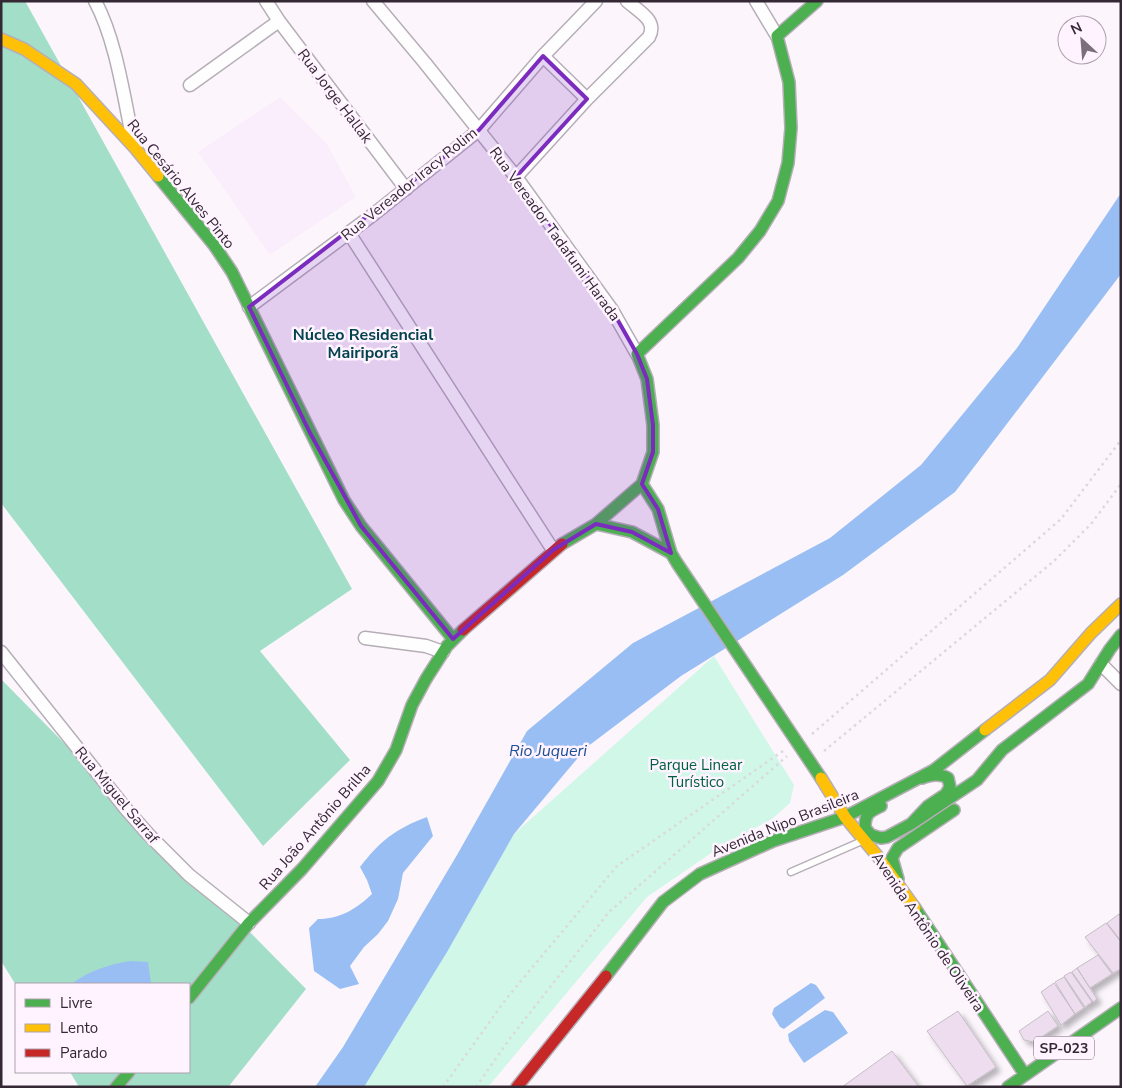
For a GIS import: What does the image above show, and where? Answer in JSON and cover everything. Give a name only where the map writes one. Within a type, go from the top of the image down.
[{"type":"street","points":[[95,1],[113,50],[135,148]]},
{"type":"street","name":"Rua Jorge Hallak","points":[[266,1],[279,21],[406,189]]},
{"type":"street","name":"Rua Vereador Tadafumi Harada","points":[[373,1],[516,177],[612,310],[637,354]]},
{"type":"street","name":"Rua Vereador Iracy Rolim","points":[[249,307],[406,189],[479,130],[544,56],[596,1]]},
{"type":"street","points":[[516,177],[587,98],[649,37],[652,26],[649,20],[627,1]]},
{"type":"street","points":[[642,484],[653,452],[653,425],[646,379],[637,354],[738,258],[760,231],[778,201],[788,162],[791,128],[789,82],[776,36],[756,1]]},
{"type":"street","points":[[776,36],[817,1]]},
{"type":"street","points":[[190,85],[279,21]]},
{"type":"street","name":"Rua Cesário Alves Pinto","points":[[1,39],[24,49],[76,84],[135,148],[214,245],[232,272],[344,500],[361,526],[453,640]]},
{"type":"street","points":[[544,56],[587,98]]},
{"type":"street","points":[[348,233],[553,550]]},
{"type":"street","name":"Rua João Antônio Brilha","points":[[190,997],[249,923],[302,869],[388,767],[412,705],[442,652],[553,550],[579,532],[596,524],[642,484]]},
{"type":"street","name":"Avenida Antônio de Oliveira","points":[[642,484],[658,509],[674,558],[811,762],[845,817],[902,889],[1033,1087]]},
{"type":"street","name":"Avenida Antônio de Oliveira","points":[[596,524],[632,532],[674,558]]},
{"type":"street","name":"Avenida Nipo Brasileira","points":[[517,1087],[629,948],[663,902],[700,874],[772,841],[845,817],[934,770],[1050,680],[1121,604]]},
{"type":"street","points":[[902,889],[892,858],[898,848],[954,810],[1002,750],[1088,684],[1110,648],[1121,635]]},
{"type":"street","points":[[364,638],[426,646],[442,652]]},
{"type":"street","name":"Rua Miguel Sarraf","points":[[1,652],[120,802],[149,835],[189,875],[249,923]]},
{"type":"street","points":[[1101,664],[1121,684]]},
{"type":"street","points":[[911,824],[928,806],[946,794],[950,787],[948,778],[944,775],[936,774],[919,778],[902,795],[869,812],[865,819],[865,828],[871,835],[881,838],[887,837],[911,824],[978,780]]},
{"type":"street","name":"SP-023","points":[[1008,1087],[1121,1008]]},
{"type":"street","points":[[116,1087],[128,1073]]},
{"type":"lane","points":[[791,872],[864,840]]},
{"type":"path","points":[[476,1087],[511,1038],[609,912],[798,744],[1061,519],[1121,440]]},
{"type":"path","points":[[811,762],[1054,561],[1091,524],[1121,484]]},
{"type":"path","points":[[444,1087],[506,999],[617,866],[798,744]]},
{"type":"highlighted area","points":[[543,56],[587,99],[516,177],[612,310],[637,354],[647,379],[653,425],[653,452],[642,484],[658,509],[671,553],[632,532],[596,524],[553,550],[453,639],[361,526],[309,431],[249,307],[479,130]]},
{"type":"shaded area","points":[[280,97],[327,144],[356,197],[270,255],[198,152]]},
{"type":"green space","points":[[1,1],[25,1],[352,589],[260,651],[350,760],[263,846],[1,503]]},
{"type":"green space","name":"Parque Linear Turístico","points":[[714,656],[794,785],[790,803],[772,819],[720,847],[647,897],[488,1087],[363,1087],[514,834]]},
{"type":"green space","points":[[1,679],[306,989],[229,1086],[79,1087],[71,1073],[190,1073],[190,983],[15,983],[1,961]]},
{"type":"water","name":"Rio Juqueri","points":[[1121,193],[1121,274],[955,492],[843,575],[681,676],[587,747],[514,834],[447,952],[364,1087],[315,1087],[343,1047],[457,855],[527,731],[633,643],[830,538],[921,465],[1017,348]]},
{"type":"water","points":[[427,817],[433,836],[403,873],[398,899],[388,921],[364,947],[350,966],[359,984],[340,989],[314,971],[309,928],[318,919],[326,919],[347,912],[372,894],[360,867],[374,850],[397,831]]},
{"type":"water","points":[[131,961],[148,962],[151,983],[73,983],[85,975],[115,964]]},
{"type":"water","points":[[811,983],[816,985],[825,998],[784,1029],[780,1027],[772,1014],[774,1008]]},
{"type":"water","points":[[825,1010],[833,1012],[848,1033],[804,1063],[789,1041],[788,1034]]},
{"type":"building","points":[[1119,914],[1121,916],[1121,941],[1107,923]]},
{"type":"building","points":[[1106,923],[1121,942],[1121,969],[1113,973],[1085,937]]},
{"type":"building","points":[[1098,955],[1112,974],[1090,988],[1077,968]]},
{"type":"building","points":[[1077,968],[1097,999],[1093,1002],[1072,972]]},
{"type":"building","points":[[1071,972],[1092,1002],[1085,1007],[1064,976]]},
{"type":"building","points":[[1064,977],[1084,1008],[1075,1014],[1055,982]]},
{"type":"building","points":[[1054,983],[1075,1014],[1061,1025],[1041,992]]},
{"type":"building","points":[[958,1011],[996,1067],[967,1086],[927,1031]]},
{"type":"building","points":[[1048,1011],[1058,1026],[1034,1042],[1024,1040],[1019,1031]]},
{"type":"building","points":[[892,1051],[919,1087],[842,1087]]},
{"type":"traffic: fast","points":[[562,544],[596,524],[642,484],[653,452],[653,425],[647,379],[637,354],[738,258],[760,231],[778,201],[788,163],[791,128],[789,82],[777,36],[817,1]]},
{"type":"traffic: fast","points":[[158,176],[214,245],[232,272],[344,500],[361,526],[453,639]]},
{"type":"traffic: fast","points":[[642,484],[658,509],[671,553],[677,563],[821,778]]},
{"type":"traffic: fast","points":[[596,524],[632,532],[671,553]]},
{"type":"traffic: fast","points":[[190,997],[249,923],[302,869],[378,781],[396,750],[412,705],[426,679],[447,646],[463,630]]},
{"type":"traffic: fast","points":[[881,806],[869,814],[866,819],[865,828],[871,835],[881,838],[887,837],[911,824],[977,780],[1002,750],[1088,684],[1121,635]]},
{"type":"traffic: fast","points":[[606,976],[663,902],[700,874],[773,841],[845,817],[934,770],[985,730]]},
{"type":"traffic: fast","points":[[911,824],[928,806],[946,794],[950,787],[948,778],[945,776],[935,775],[922,778]]},
{"type":"traffic: fast","points":[[898,879],[892,858],[898,848],[954,810]]},
{"type":"traffic: fast","points":[[915,908],[1025,1075]]},
{"type":"traffic: fast","points":[[1008,1087],[1121,1008]]},
{"type":"traffic: fast","points":[[116,1087],[128,1073]]},
{"type":"traffic: slow","points":[[1,39],[24,49],[76,84],[158,176]]},
{"type":"traffic: slow","points":[[985,730],[1050,680],[1091,633],[1121,604]]},
{"type":"traffic: slow","points":[[821,778],[845,817],[879,858],[915,908]]},
{"type":"traffic: jam","points":[[463,630],[562,544]]},
{"type":"traffic: jam","points":[[517,1087],[606,976]]},
{"type":"district","name":"Núcleo Residencial Mairiporã","points":[[363,344]]}]
